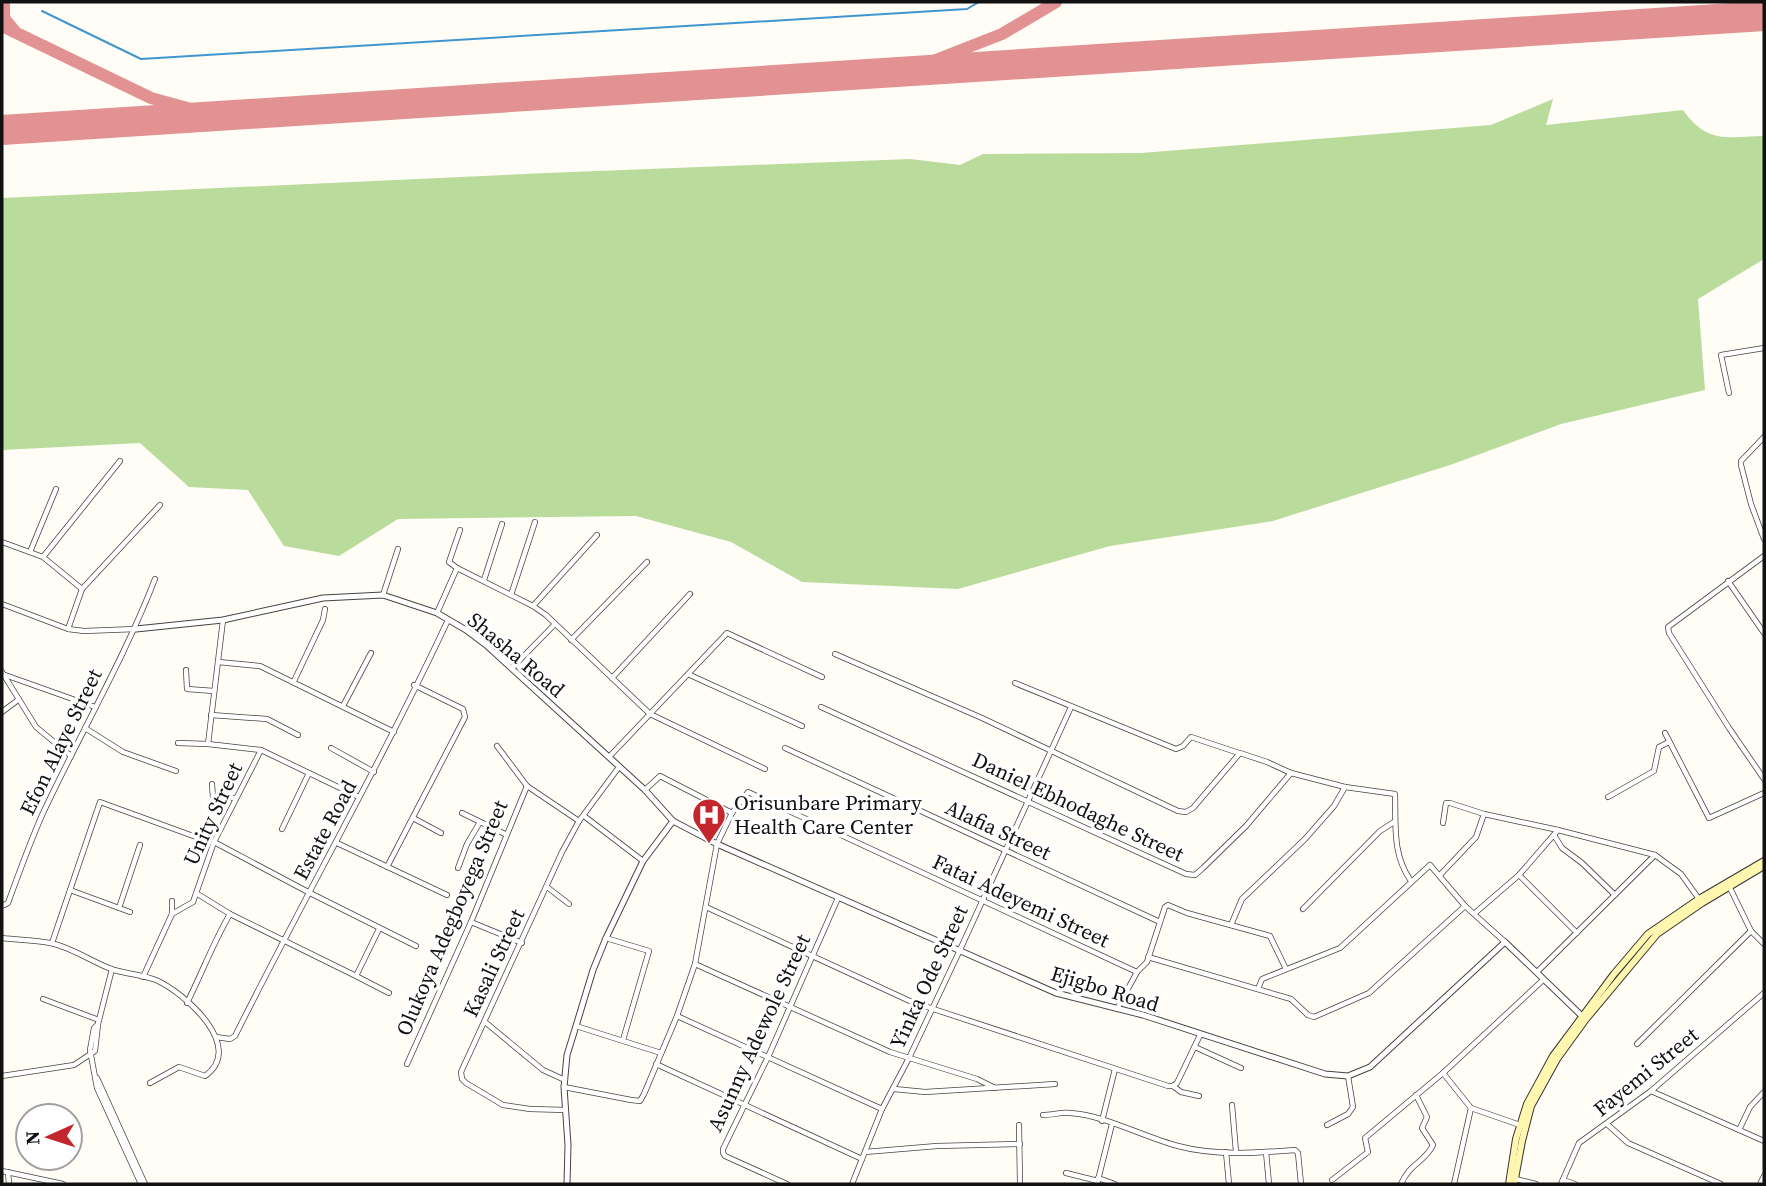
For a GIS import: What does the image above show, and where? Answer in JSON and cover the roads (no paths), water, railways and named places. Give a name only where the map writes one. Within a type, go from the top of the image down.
[{"type":"main road","points":[[1513,1183],[1516,1139],[1527,1104],[1553,1056],[1648,934],[1699,899],[1764,861]]},
{"type":"main road","points":[[1513,1183],[1531,1106],[1584,1017],[1653,938],[1702,903],[1764,866]]},
{"type":"street","points":[[1729,393],[1721,355],[1764,348]]},
{"type":"street","points":[[1764,437],[1741,461],[1741,465],[1764,539]]},
{"type":"street","points":[[43,557],[120,461]]},
{"type":"street","points":[[30,552],[56,489]]},
{"type":"street","points":[[68,629],[82,589],[160,505]]},
{"type":"street","points":[[511,595],[535,523]]},
{"type":"street","points":[[484,580],[502,524]]},
{"type":"street","points":[[460,530],[449,562],[533,606],[650,714],[765,769]]},
{"type":"street","points":[[533,606],[597,535]]},
{"type":"street","points":[[2,542],[43,557],[82,589]]},
{"type":"street","points":[[383,595],[398,549]]},
{"type":"street","points":[[1764,556],[1668,627],[1669,633],[1764,779]]},
{"type":"street","points":[[571,640],[647,562]]},
{"type":"street","points":[[438,613],[457,568]]},
{"type":"street","name":"Efon Alaye Street","points":[[2,906],[9,901],[29,846],[95,707],[136,629],[155,579]]},
{"type":"street","points":[[1728,581],[1764,630]]},
{"type":"street","points":[[612,678],[690,594]]},
{"type":"street","name":"Shasha Road","points":[[136,629],[223,620],[323,598],[383,595],[438,613],[466,630],[512,668],[645,790],[673,821]]},
{"type":"street","points":[[2,604],[68,629],[136,629]]},
{"type":"street","points":[[294,681],[323,620],[325,609]]},
{"type":"street","points":[[208,744],[223,620]]},
{"type":"street","name":"Estate Road","points":[[216,1037],[230,1039],[235,1036],[283,940],[374,772],[414,685],[448,620]]},
{"type":"street","points":[[512,668],[555,624]]},
{"type":"street","points":[[608,757],[690,675],[727,633],[822,677]]},
{"type":"street","points":[[343,706],[372,653]]},
{"type":"street","points":[[835,654],[1178,811],[1186,812],[1193,808],[1240,753]]},
{"type":"street","points":[[218,662],[260,666],[394,732]]},
{"type":"street","points":[[186,670],[187,689],[214,691]]},
{"type":"street","points":[[3,673],[95,707]]},
{"type":"street","points":[[3,673],[36,727],[71,756]]},
{"type":"street","points":[[690,675],[802,726]]},
{"type":"street","points":[[1015,683],[1176,749],[1191,737],[1267,762],[1291,773],[1345,787],[1393,793],[1400,865],[1410,881]]},
{"type":"street","points":[[387,867],[465,717],[463,709],[414,685]]},
{"type":"street","points":[[2,712],[18,700]]},
{"type":"street","name":"Daniel Ebhodaghe Street","points":[[821,706],[1186,874],[1195,875],[1246,826],[1291,773]]},
{"type":"street","name":"Yinka Ode Street","points":[[852,1184],[882,1109],[959,952],[1071,707]]},
{"type":"street","points":[[211,715],[267,719],[298,735]]},
{"type":"street","points":[[85,728],[123,752],[176,771]]},
{"type":"street","points":[[1665,733],[1709,818],[1764,793]]},
{"type":"street","points":[[1608,797],[1654,771],[1659,747],[1670,742]]},
{"type":"street","points":[[178,743],[261,750],[359,797]]},
{"type":"street","points":[[497,746],[527,786],[579,821]]},
{"type":"street","points":[[331,748],[374,772]]},
{"type":"street","name":"Alafia Street","points":[[785,748],[1160,922]]},
{"type":"street","name":"Unity Street","points":[[196,893],[214,842],[261,750]]},
{"type":"street","name":"Kasali Street","points":[[566,1110],[503,1105],[462,1079],[461,1073],[579,821],[619,767]]},
{"type":"street","points":[[282,829],[309,773]]},
{"type":"street","points":[[645,790],[660,776],[732,813]]},
{"type":"street","points":[[212,784],[213,799],[235,798]]},
{"type":"street","name":"Olukoya Adegboyega Street","points":[[407,1064],[471,922],[527,786]]},
{"type":"street","points":[[1231,925],[1242,899],[1334,807],[1345,787]]},
{"type":"street","name":"Fatai Adeyemi Street","points":[[564,1084],[640,1101],[677,1016],[695,964],[717,844],[732,813],[748,792],[1137,972]]},
{"type":"street","points":[[52,943],[100,802],[196,837]]},
{"type":"street","points":[[1443,823],[1446,803],[1655,855],[1681,874],[1699,899]]},
{"type":"street","points":[[462,813],[505,834]]},
{"type":"street","points":[[1440,875],[1476,837],[1484,814]]},
{"type":"street","points":[[584,817],[643,861]]},
{"type":"street","points":[[413,818],[441,833]]},
{"type":"street","points":[[566,1184],[568,1145],[564,1084],[567,1055],[593,970],[607,938],[643,861],[673,821]]},
{"type":"street","name":"Ejigbo Road","points":[[673,821],[717,844],[1056,993],[1143,1015],[1325,1074],[1348,1076]]},
{"type":"street","points":[[458,868],[467,844],[480,822]]},
{"type":"street","points":[[1303,909],[1380,831],[1394,822]]},
{"type":"street","points":[[1475,913],[1518,875],[1556,832]]},
{"type":"street","points":[[1556,832],[1562,848],[1615,895]]},
{"type":"street","points":[[214,842],[416,946]]},
{"type":"street","points":[[337,843],[447,895]]},
{"type":"street","points":[[119,908],[140,845]]},
{"type":"street","points":[[1536,973],[1655,855]]},
{"type":"street","points":[[1258,989],[1262,979],[1340,948],[1430,865],[1465,906],[1584,1017]]},
{"type":"street","points":[[1518,875],[1577,933]]},
{"type":"street","points":[[547,887],[569,904]]},
{"type":"street","points":[[1730,888],[1751,931],[1764,944]]},
{"type":"street","points":[[70,890],[130,912]]},
{"type":"street","points":[[172,914],[193,902],[196,893],[230,914],[389,993]]},
{"type":"street","name":"Asunny Adewole Street","points":[[787,1184],[723,1153],[838,898]]},
{"type":"street","points":[[143,977],[172,914],[172,901]]},
{"type":"street","points":[[1116,1010],[1137,972],[1144,967],[1165,906],[1168,905],[1187,913],[1270,936],[1286,969]]},
{"type":"street","points":[[1148,957],[1291,999],[1311,1017],[1334,1010],[1369,993],[1465,906]]},
{"type":"street","points":[[706,907],[931,1009],[1199,1096]]},
{"type":"street","points":[[187,1003],[213,943],[230,914]]},
{"type":"street","points":[[471,922],[522,943]]},
{"type":"street","points":[[356,976],[379,929]]},
{"type":"street","points":[[1637,1044],[1751,931]]},
{"type":"street","points":[[2,938],[52,943],[113,969],[156,980],[187,1003],[213,1030],[219,1049],[218,1060],[208,1075],[198,1076],[193,1070],[179,1068],[149,1083]]},
{"type":"street","points":[[607,938],[649,951],[623,1040]]},
{"type":"street","points":[[1327,1125],[1348,1114],[1353,1107],[1348,1076],[1370,1067],[1504,942]]},
{"type":"street","points":[[695,964],[909,1058],[977,1079],[995,1088]]},
{"type":"street","points":[[2,1076],[74,1065],[95,1051],[99,1022],[113,969]]},
{"type":"street","points":[[1332,1180],[1368,1152],[1365,1138],[1443,1073],[1543,980]]},
{"type":"street","name":"Fayemi Street","points":[[1562,1182],[1579,1143],[1651,1091],[1764,993]]},
{"type":"street","points":[[43,999],[99,1022]]},
{"type":"street","points":[[677,1016],[882,1109]]},
{"type":"street","points":[[485,1022],[564,1084]]},
{"type":"street","points":[[576,1026],[661,1053]]},
{"type":"street","points":[[1173,1086],[1177,1083],[1200,1035]]},
{"type":"street","points":[[1195,1046],[1241,1068]]},
{"type":"street","points":[[91,1054],[97,1088],[143,1184]]},
{"type":"street","points":[[656,1064],[862,1159]]},
{"type":"street","points":[[1102,1121],[1115,1069]]},
{"type":"street","points":[[1443,1073],[1471,1108],[1521,1126]]},
{"type":"street","points":[[894,1089],[925,1092],[1055,1084]]},
{"type":"street","points":[[1651,1091],[1764,1141]]},
{"type":"street","points":[[1739,1130],[1750,1107],[1764,1092]]},
{"type":"street","points":[[1401,1184],[1410,1168],[1426,1156],[1433,1145],[1422,1128],[1427,1117],[1416,1095]]},
{"type":"street","points":[[1232,1105],[1236,1152]]},
{"type":"street","points":[[1454,1184],[1471,1108]]},
{"type":"street","points":[[1043,1115],[1072,1113],[1177,1146],[1226,1152],[1297,1151],[1301,1184]]},
{"type":"street","points":[[1098,1181],[1112,1124]]},
{"type":"street","points":[[1607,1124],[1628,1143],[1721,1184]]},
{"type":"street","points":[[1019,1125],[1020,1184]]},
{"type":"street","points":[[865,1152],[937,1146],[1020,1144]]},
{"type":"street","points":[[1226,1152],[1229,1184]]},
{"type":"street","points":[[1266,1152],[1269,1184]]},
{"type":"street","points":[[5,1172],[9,1184]]},
{"type":"street","points":[[5,1172],[63,1184]]},
{"type":"street","points":[[1066,1173],[1115,1184]]},
{"type":"street","points":[[1760,1184],[1764,1176]]},
{"type":"street","points":[[1562,1182],[1575,1184]]},
{"type":"street","points":[[1513,1183],[1535,1184]]},
{"type":"waterway","points":[[42,11],[141,59],[967,9],[979,2]]},
{"type":"place","name":"Orisunbare Primary Health Care Center","points":[[709,845]]}]
